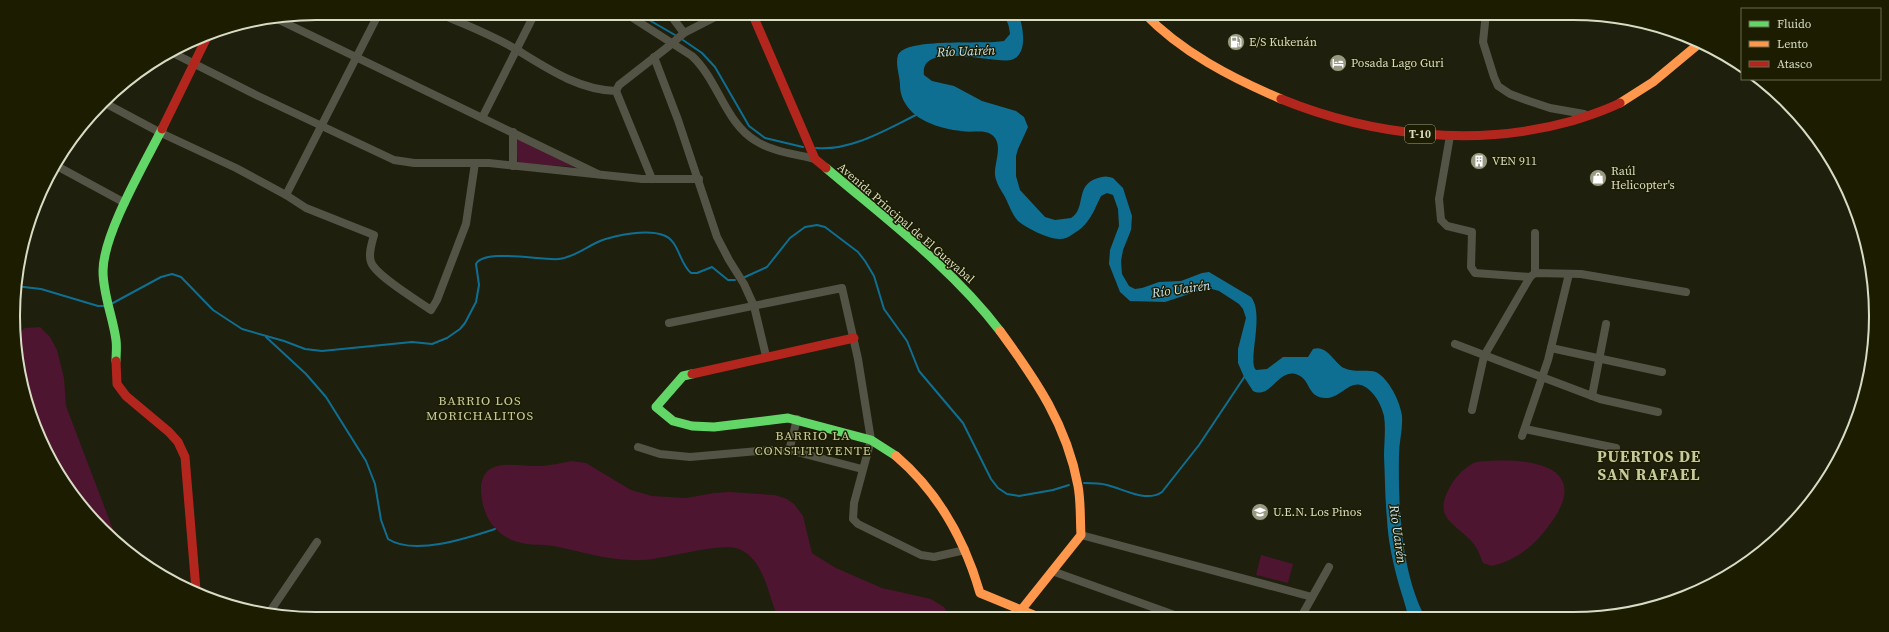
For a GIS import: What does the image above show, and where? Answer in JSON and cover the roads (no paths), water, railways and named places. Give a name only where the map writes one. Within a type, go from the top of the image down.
[{"type":"main road","name":"Avenida Principal de El Guayabal","points":[[755,20],[815,159],[906,235],[969,294],[1015,348],[1046,397],[1065,438],[1078,487],[1081,535]]},
{"type":"main road","name":"T-10","points":[[1152,20],[1191,51],[1224,71],[1269,94],[1301,106],[1369,126],[1404,132],[1450,136],[1518,133],[1557,125],[1592,115],[1611,107],[1640,91],[1665,73],[1696,47]]},
{"type":"main road","points":[[196,586],[187,465],[183,450],[169,432],[120,390],[115,381],[116,340],[113,319],[104,283],[103,270],[106,250],[126,203],[205,42]]},
{"type":"main road","points":[[854,338],[766,356],[683,376],[656,407],[673,421],[702,427],[780,418],[797,419],[847,435],[871,440],[892,451],[915,472],[936,501],[965,550],[980,593],[1028,612]]},
{"type":"main road","points":[[1022,609],[1081,535]]},
{"type":"street","points":[[286,195],[376,20]]},
{"type":"street","points":[[454,20],[517,50],[532,60],[580,85],[601,90],[616,90]]},
{"type":"street","points":[[482,118],[532,20]]},
{"type":"street","points":[[636,20],[692,56],[706,71],[734,119],[749,136],[757,142],[777,150],[815,159]]},
{"type":"street","points":[[675,20],[684,32]]},
{"type":"street","points":[[616,90],[619,85],[684,32],[709,20]]},
{"type":"street","points":[[1485,20],[1483,42],[1494,78],[1498,86],[1510,94],[1550,108],[1592,115]]},
{"type":"street","points":[[284,22],[601,175]]},
{"type":"street","points":[[177,55],[256,95],[394,160],[414,163],[475,163],[652,179],[699,179]]},
{"type":"street","points":[[654,57],[699,179],[713,225],[722,247],[744,284],[754,306],[766,356]]},
{"type":"street","points":[[616,90],[652,179]]},
{"type":"street","points":[[109,105],[160,133],[236,168],[286,195],[306,208],[374,235],[370,255],[373,267],[431,310],[437,300],[466,224],[475,163]]},
{"type":"street","points":[[512,132],[512,166]]},
{"type":"street","points":[[1450,136],[1438,199],[1441,220],[1447,226],[1472,232],[1471,267],[1475,273],[1533,275],[1569,274],[1598,277],[1686,292]]},
{"type":"street","points":[[60,168],[126,203]]},
{"type":"street","points":[[1472,410],[1485,354],[1533,275],[1534,233]]},
{"type":"street","points":[[1569,274],[1543,377],[1524,432],[1616,448]]},
{"type":"street","points":[[669,323],[842,288],[854,338],[867,408],[871,440],[852,511],[853,519],[855,523],[921,555],[934,557],[965,550]]},
{"type":"street","points":[[1592,396],[1606,324]]},
{"type":"street","points":[[1455,344],[1485,354],[1592,396],[1658,412]]},
{"type":"street","points":[[1551,348],[1599,357],[1662,372]]},
{"type":"street","points":[[789,451],[797,419]]},
{"type":"street","points":[[638,447],[660,454],[690,457],[771,450],[789,451],[862,469]]},
{"type":"street","points":[[1081,535],[1312,597]]},
{"type":"street","points":[[272,608],[317,542]]},
{"type":"street","points":[[1304,612],[1329,567]]},
{"type":"street","points":[[1052,571],[1166,612]]},
{"type":"water","name":"Río Uairén","points":[[1006,20],[1020,20],[1022,25],[1022,46],[1017,57],[1011,60],[960,56],[933,58],[926,64],[924,75],[932,81],[954,86],[982,101],[1016,111],[1024,117],[1028,127],[1016,156],[1016,176],[1020,190],[1045,217],[1055,220],[1071,218],[1079,209],[1083,191],[1091,181],[1104,177],[1113,178],[1123,188],[1132,216],[1131,230],[1123,250],[1121,261],[1122,274],[1129,286],[1135,289],[1142,288],[1159,282],[1181,281],[1209,272],[1251,297],[1255,305],[1256,325],[1253,358],[1256,370],[1267,369],[1283,357],[1308,357],[1313,349],[1318,348],[1326,351],[1340,366],[1352,370],[1376,372],[1381,375],[1389,385],[1396,397],[1402,416],[1399,450],[1399,495],[1400,516],[1406,559],[1417,599],[1423,612],[1407,612],[1399,585],[1390,544],[1386,511],[1384,416],[1378,401],[1367,388],[1356,384],[1332,397],[1320,397],[1312,392],[1302,377],[1291,373],[1280,378],[1265,391],[1259,393],[1253,391],[1244,377],[1238,363],[1238,349],[1246,318],[1243,309],[1239,304],[1219,291],[1212,289],[1201,290],[1165,302],[1130,301],[1120,292],[1109,264],[1110,250],[1119,226],[1118,209],[1113,195],[1107,193],[1101,196],[1087,222],[1079,230],[1068,237],[1055,239],[1038,233],[1018,221],[998,184],[995,170],[998,148],[996,139],[992,135],[986,132],[958,131],[935,125],[916,116],[908,107],[902,97],[897,66],[898,55],[904,49],[930,44],[1004,41],[1010,34]]},
{"type":"waterway","points":[[649,20],[675,35]]},
{"type":"waterway","points":[[683,40],[702,53],[715,67],[749,126],[765,138],[803,147]]},
{"type":"waterway","points":[[816,148],[829,148],[855,143],[880,133],[916,115]]},
{"type":"waterway","points":[[745,277],[767,267],[790,238],[805,227],[817,225],[825,227],[858,252],[865,261],[874,276],[884,309],[907,341],[919,371],[963,423],[991,479],[998,488],[1007,494],[1019,496],[1053,490],[1069,485]]},
{"type":"waterway","points":[[113,303],[161,277],[172,274],[181,277],[213,310],[242,329],[284,341],[305,349],[322,351],[412,342],[432,344],[447,338],[460,329],[465,323],[476,302],[479,285],[476,264],[481,259],[490,257],[514,256],[559,259],[580,252],[600,241],[614,237],[640,233],[656,233],[663,235],[672,242],[687,269],[691,273],[697,273],[712,267],[728,280],[735,280]]},
{"type":"waterway","points":[[22,287],[41,289],[98,306],[104,306]]},
{"type":"waterway","points":[[266,337],[306,374],[326,397],[366,461],[375,484],[381,520],[388,539],[399,544],[426,546],[456,541],[495,529]]},
{"type":"waterway","points":[[1084,483],[1104,484],[1142,496],[1156,495],[1162,492],[1199,445],[1245,376]]},
{"type":"place","name":"E/S Kukenán","points":[[1236,42]]},
{"type":"place","name":"Posada Lago Guri","points":[[1338,63]]},
{"type":"place","name":"VEN 911","points":[[1479,161]]},
{"type":"place","name":"Raúl Helicopter's","points":[[1598,178]]},
{"type":"place","name":"U.E.N. Los Pinos","points":[[1260,512]]},
{"type":"district","name":"BARRIO LOS MORICHALITOS","points":[[480,408]]},
{"type":"district","name":"BARRIO LA CONSTITUYENTE","points":[[813,442]]},
{"type":"district","name":"PUERTOS DE SAN RAFAEL","points":[[1649,465]]}]
